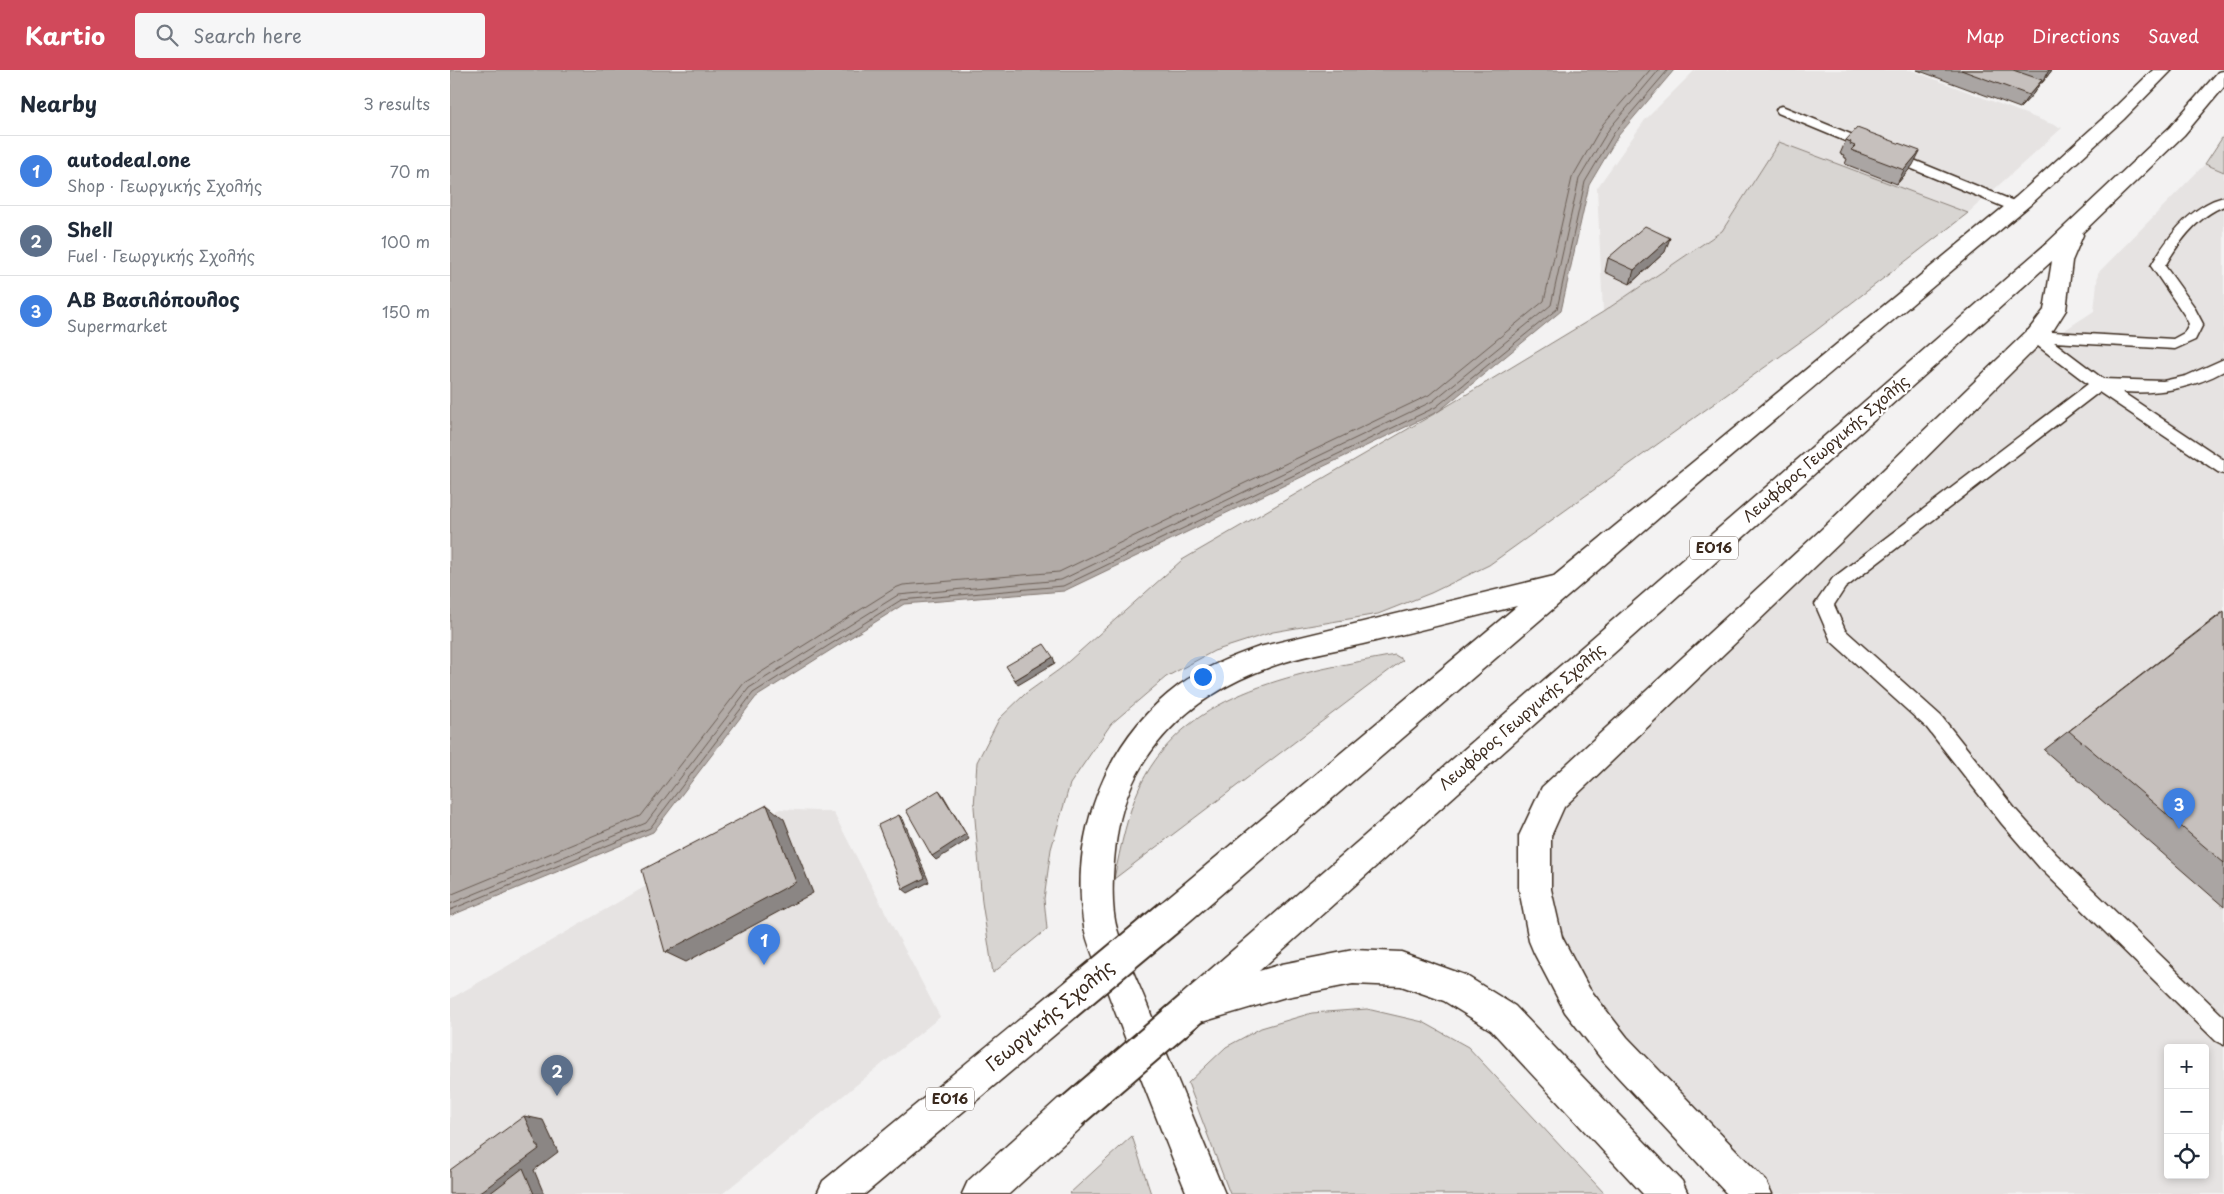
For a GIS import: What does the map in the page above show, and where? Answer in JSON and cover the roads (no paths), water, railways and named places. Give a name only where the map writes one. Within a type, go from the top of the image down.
[{"type":"main road","name":"ΕΟ16","points":[[1562,584],[2016,207],[2081,151],[2163,70]]},
{"type":"main road","name":"Λεωφόρος Γεωργικής Σχολής","points":[[1192,1008],[2076,228],[2177,130],[2224,76]]},
{"type":"main road","points":[[1753,1194],[1615,1049],[1576,1000],[1546,941],[1534,889],[1535,836],[1553,796],[1834,533],[2046,324],[2055,310],[2062,261],[2076,228]]},
{"type":"main road","points":[[1206,1194],[1167,1102],[1100,928],[1096,898],[1097,860],[1105,815],[1119,776],[1132,754],[1157,723],[1188,695],[1224,674],[1269,655],[1562,584]]},
{"type":"main road","name":"Γεωργικής Σχολής","points":[[836,1194],[1172,915],[1562,584]]},
{"type":"main road","points":[[1192,1008],[1282,981],[1353,967],[1401,970],[1453,987],[1503,1018],[1669,1194]]},
{"type":"main road","name":"ΕΟ16","points":[[980,1194],[1071,1112],[1192,1008]]},
{"type":"lane","points":[[1782,110],[2016,207]]},
{"type":"lane","points":[[2035,336],[2175,344],[2190,336],[2196,324],[2191,311],[2167,283],[2158,266],[2166,249],[2209,207],[2224,201]]},
{"type":"lane","points":[[2035,336],[2099,384],[2224,468]]},
{"type":"lane","points":[[2224,364],[2189,382],[2170,387],[2152,389],[2099,384],[2005,454],[1904,535],[1839,583],[1824,604],[1838,635],[1934,722],[2009,816],[2048,861],[2224,1033]]},
{"type":"water","points":[[450,70],[1674,70],[1618,136],[1589,185],[1561,311],[1439,411],[1064,591],[904,604],[756,697],[653,832],[450,916]]},
{"type":"place","name":"ΑΒ Βασιλόπουλος","points":[[2179,829]]},
{"type":"place","name":"autodeal.one","points":[[764,965]]},
{"type":"place","name":"Shell","points":[[557,1096]]}]
